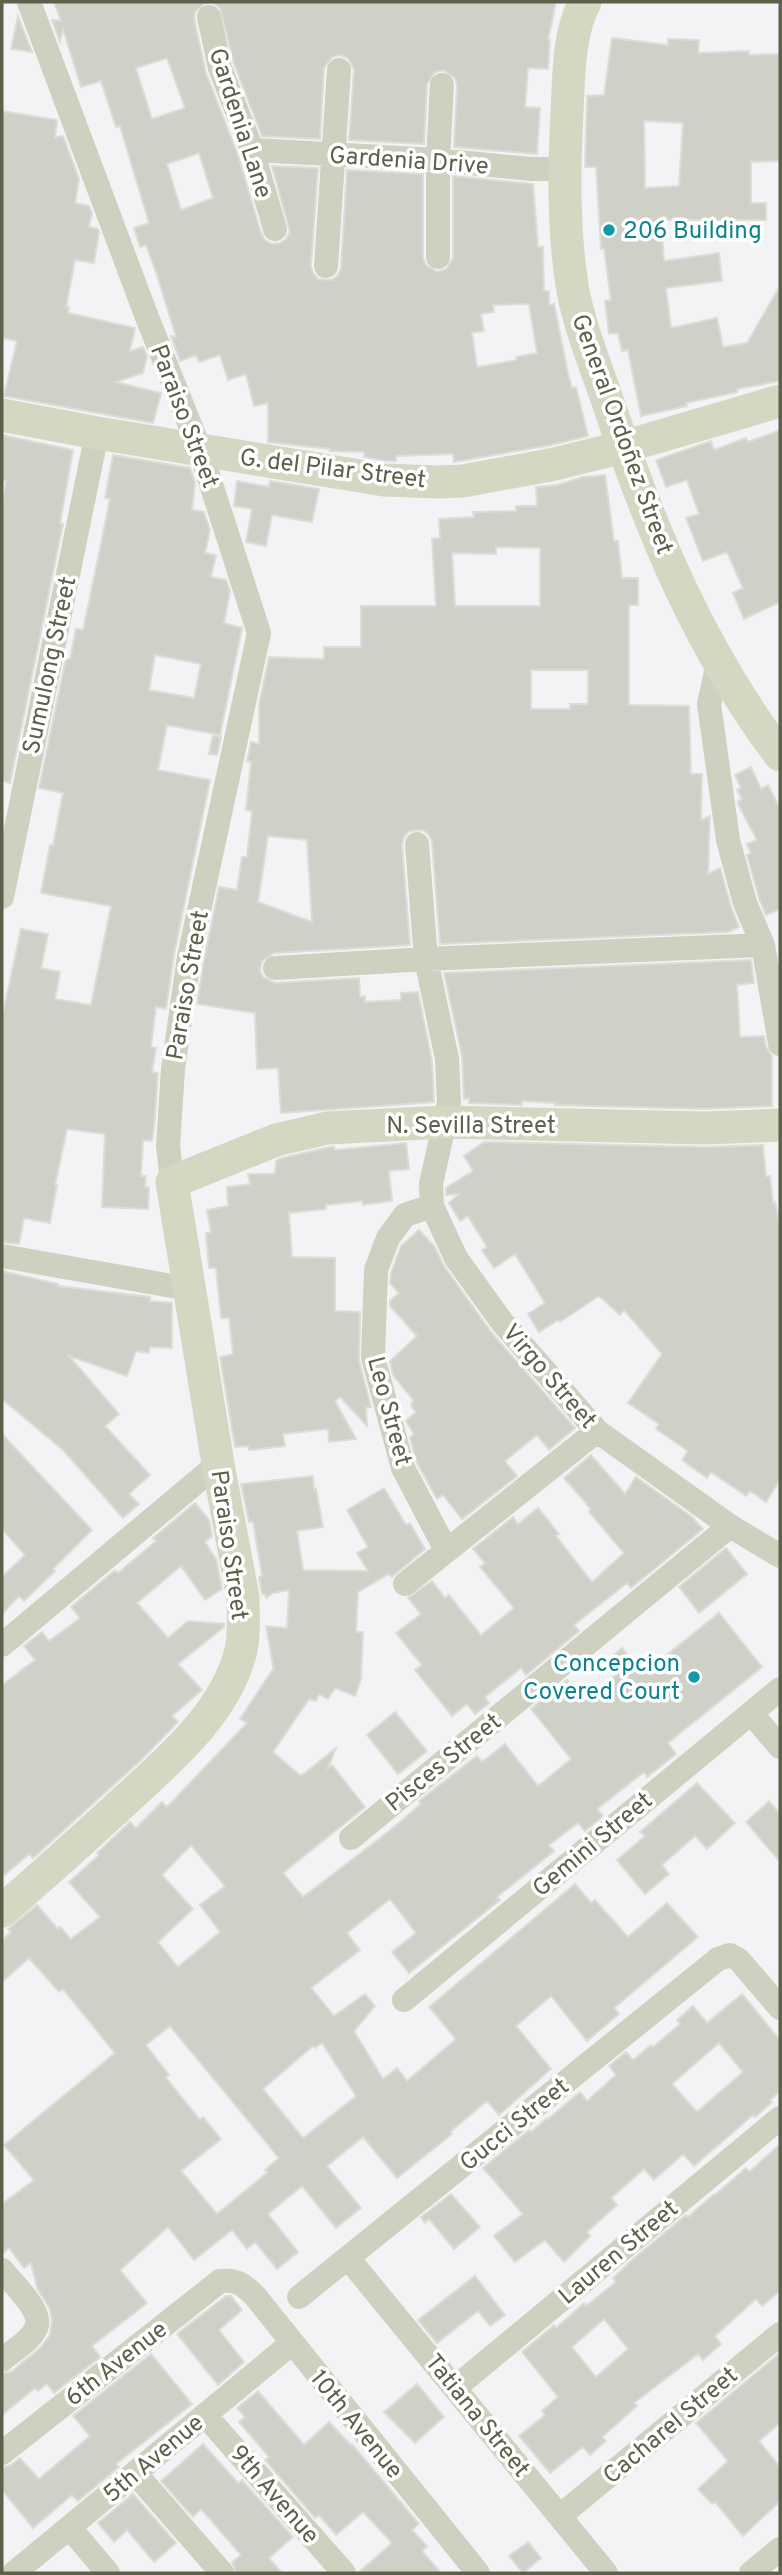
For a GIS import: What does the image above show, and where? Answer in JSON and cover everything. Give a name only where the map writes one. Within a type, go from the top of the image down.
[{"type":"street","name":"Paraiso Street","points":[[2,1911],[173,1755],[207,1716],[231,1676],[243,1641],[243,1597],[218,1464],[168,1146],[173,1069],[190,957],[258,633],[200,450],[145,312],[29,2]]},
{"type":"street","name":"General Ordoñez Street","points":[[575,4],[565,169],[566,224],[573,292],[582,329],[623,447],[667,559],[718,663],[745,707],[780,755]]},
{"type":"street","name":"Gardenia Lane","points":[[209,17],[220,68],[252,150],[275,229]]},
{"type":"street","points":[[326,266],[339,70]]},
{"type":"street","points":[[438,257],[438,160],[442,85]]},
{"type":"street","name":"Gardenia Drive","points":[[252,150],[565,169]]},
{"type":"street","name":"G. del Pilar Street","points":[[2,415],[384,480],[438,482],[463,481],[555,464],[780,401]]},
{"type":"street","name":"Sumulong Street","points":[[2,896],[97,433]]},
{"type":"street","points":[[718,663],[709,704],[728,840],[745,903],[763,946],[780,1044]]},
{"type":"street","name":"Virgo Street","points":[[417,844],[426,960],[447,1059],[449,1103],[431,1184],[432,1206],[456,1258],[495,1311],[597,1431],[730,1526],[780,1556]]},
{"type":"street","points":[[275,968],[763,946]]},
{"type":"street","name":"N. Sevilla Street","points":[[172,1182],[276,1140],[327,1128],[446,1122],[705,1128],[780,1125]]},
{"type":"street","name":"Leo Street","points":[[432,1206],[405,1215],[388,1238],[376,1270],[373,1357],[403,1468],[446,1550]]},
{"type":"street","points":[[2,1256],[189,1289]]},
{"type":"street","points":[[405,1584],[597,1431]]},
{"type":"street","points":[[2,1645],[218,1464]]},
{"type":"street","name":"Pisces Street","points":[[351,1838],[730,1526]]},
{"type":"street","name":"Gemini Street","points":[[404,2000],[780,1689]]},
{"type":"street","points":[[751,1713],[780,1747]]},
{"type":"street","name":"Gucci Street","points":[[299,2297],[718,1959],[730,1955],[739,1960],[780,2007]]},
{"type":"street","name":"Lauren Street","points":[[456,2387],[780,2118]]},
{"type":"street","name":"Tatiana Street","points":[[348,2258],[606,2573]]},
{"type":"street","points":[[2,2270],[35,2311],[39,2321],[35,2332],[2,2360]]},
{"type":"street","name":"10th Avenue","points":[[233,2280],[244,2285],[255,2297],[478,2573]]},
{"type":"street","name":"6th Avenue","points":[[2,2453],[220,2281],[233,2280]]},
{"type":"street","name":"Cacharel Street","points":[[560,2516],[780,2334]]},
{"type":"street","name":"5th Avenue","points":[[14,2573],[292,2343]]},
{"type":"street","name":"9th Avenue","points":[[205,2415],[344,2573]]},
{"type":"street","points":[[135,2473],[222,2573]]},
{"type":"street","points":[[71,2528],[108,2573]]},
{"type":"street","points":[[751,2573],[780,2549]]},
{"type":"building","points":[[54,2],[556,2],[548,40],[548,69],[528,68],[525,107],[540,108],[537,154],[454,147],[457,85],[455,78],[443,70],[435,72],[427,84],[424,144],[349,140],[354,70],[348,58],[339,55],[332,57],[324,68],[320,139],[262,136],[234,64],[220,8],[213,3],[205,3],[195,12],[194,19],[206,73],[238,155],[265,240],[272,244],[280,243],[290,232],[272,166],[318,168],[311,265],[318,279],[332,280],[341,268],[347,170],[423,174],[423,258],[426,265],[437,272],[446,269],[453,258],[453,176],[533,184],[538,247],[543,247],[544,291],[549,291],[549,305],[554,304],[568,373],[572,388],[576,387],[588,436],[454,462],[453,454],[396,456],[396,461],[386,461],[364,457],[364,452],[330,451],[268,442],[268,403],[254,406],[246,374],[228,380],[220,355],[199,362],[196,355],[180,361],[171,336],[176,337],[157,275],[146,245],[140,247],[134,228],[149,223],[120,126],[116,127],[101,81],[81,87],[63,29],[60,42],[52,20],[61,21]],"holes":[[[167,58],[185,108],[152,119],[136,68]],[[199,153],[213,198],[181,210],[167,164]],[[529,304],[537,353],[516,357],[517,360],[477,367],[472,333],[484,331],[481,314],[494,312],[493,305]]]},
{"type":"building","points":[[18,16],[32,52],[11,49]]},
{"type":"building","points":[[612,38],[668,45],[668,39],[699,40],[698,53],[749,51],[749,55],[780,54],[780,161],[751,162],[751,203],[766,203],[766,220],[661,220],[664,261],[719,253],[722,281],[666,288],[671,328],[717,318],[723,347],[747,343],[780,286],[780,381],[737,389],[737,392],[641,416],[628,350],[622,351],[618,333],[609,334],[605,301],[611,300],[604,249],[601,249],[596,167],[585,167],[587,96],[604,95]],"holes":[[[644,121],[683,123],[679,186],[645,188]]]},
{"type":"building","points":[[2,111],[57,120],[55,137],[63,136],[79,179],[75,203],[89,206],[92,213],[89,227],[98,229],[99,232],[94,263],[75,260],[66,307],[69,307],[68,313],[135,328],[130,351],[143,347],[147,356],[143,373],[116,382],[161,393],[153,423],[4,396],[17,341],[2,338]]},
{"type":"building","points":[[780,430],[780,602],[744,619],[733,593],[743,588],[727,552],[703,561],[686,518],[699,514],[687,480],[666,487],[656,460],[711,441],[714,450],[746,438],[748,442]]},
{"type":"building","points":[[2,435],[73,450],[60,523],[63,524],[10,783],[2,781],[2,501],[6,481],[2,481]]},
{"type":"building","points":[[113,455],[190,468],[195,482],[192,510],[204,512],[210,530],[205,553],[216,555],[211,577],[226,580],[230,591],[224,623],[242,628],[220,735],[167,725],[158,770],[210,780],[174,954],[166,1009],[156,1007],[151,1047],[156,1048],[152,1072],[158,1073],[154,1128],[152,1141],[143,1140],[141,1176],[146,1176],[145,1187],[149,1187],[148,1209],[102,1207],[105,1134],[67,1129],[50,1223],[24,1218],[19,1244],[2,1242],[2,1009],[21,929],[48,934],[41,968],[60,972],[55,999],[91,1005],[111,906],[41,893],[63,793],[39,788],[66,658],[70,659],[76,629],[83,630],[110,499],[105,498]],"holes":[[[155,655],[201,664],[194,698],[149,690]]]},
{"type":"building","points":[[605,475],[622,578],[638,578],[638,605],[629,605],[629,705],[689,706],[691,774],[702,774],[701,820],[710,816],[708,874],[720,868],[739,927],[728,932],[440,944],[432,842],[423,830],[409,831],[402,845],[410,945],[274,953],[262,961],[260,970],[263,977],[275,983],[359,978],[360,997],[365,996],[365,1002],[401,1000],[401,993],[418,992],[432,1061],[434,1102],[281,1113],[278,1068],[257,1069],[255,1013],[197,1004],[219,887],[237,890],[242,857],[247,857],[252,811],[246,810],[251,762],[247,761],[251,742],[259,744],[259,705],[269,657],[324,659],[324,647],[361,647],[361,606],[436,606],[432,539],[440,538],[439,519],[474,517],[473,512],[516,511],[516,506],[537,506],[536,487],[557,485],[583,477]],"holes":[[[496,547],[540,548],[540,606],[455,606],[452,553],[496,554]],[[531,670],[588,670],[588,704],[570,704],[570,709],[531,709]],[[268,836],[307,840],[312,922],[258,902]]]},
{"type":"building","points":[[237,481],[269,487],[270,481],[319,489],[312,522],[272,515],[266,546],[246,542],[252,509],[234,506]]},
{"type":"building","points":[[213,735],[221,737],[217,755],[209,754]]},
{"type":"building","points":[[751,767],[761,789],[768,785],[780,809],[780,909],[766,915],[747,855],[751,853],[747,844],[757,840],[738,804],[742,799],[737,790],[741,788],[735,775]]},
{"type":"building","points":[[751,960],[754,983],[737,985],[740,1037],[764,1036],[766,1047],[772,1056],[772,1106],[705,1109],[555,1105],[556,1103],[522,1101],[522,1105],[469,1103],[469,1098],[464,1099],[462,1056],[444,973]]},
{"type":"building","points":[[484,1142],[705,1147],[763,1145],[766,1176],[770,1176],[773,1203],[775,1202],[780,1226],[780,1480],[766,1502],[750,1491],[746,1496],[711,1472],[707,1478],[682,1460],[688,1451],[656,1429],[659,1424],[628,1403],[662,1354],[624,1310],[620,1315],[599,1296],[560,1322],[558,1320],[539,1332],[528,1314],[545,1303],[515,1254],[494,1268],[482,1250],[487,1247],[468,1216],[460,1221],[449,1203],[459,1194],[446,1195],[446,1188],[473,1171],[464,1156]]},
{"type":"building","points":[[406,1143],[409,1169],[389,1171],[392,1201],[363,1205],[362,1201],[326,1205],[326,1209],[289,1213],[292,1257],[335,1258],[335,1311],[360,1312],[359,1361],[371,1407],[366,1408],[367,1426],[340,1397],[335,1401],[356,1439],[329,1442],[328,1429],[283,1434],[285,1446],[249,1450],[249,1446],[235,1447],[220,1357],[233,1354],[229,1318],[221,1318],[216,1268],[209,1268],[206,1233],[211,1233],[207,1210],[228,1206],[227,1187],[250,1184],[248,1174],[275,1174],[276,1161],[282,1158],[330,1147],[335,1150]]},
{"type":"building","points":[[419,1230],[435,1247],[444,1266],[491,1332],[575,1428],[549,1450],[537,1435],[505,1461],[517,1476],[462,1519],[443,1495],[437,1499],[417,1463],[410,1438],[414,1434],[406,1421],[416,1412],[411,1406],[413,1400],[393,1375],[390,1361],[417,1336],[390,1306],[390,1301],[399,1293],[390,1283],[401,1246]]},
{"type":"building","points":[[2,1271],[58,1286],[150,1297],[150,1301],[172,1303],[172,1348],[150,1347],[149,1353],[136,1351],[127,1376],[69,1356],[119,1414],[105,1426],[150,1475],[129,1494],[139,1504],[123,1518],[63,1450],[2,1399]]},
{"type":"building","points":[[2,1434],[92,1530],[24,1601],[19,1596],[2,1614],[2,1577],[25,1555],[2,1529]]},
{"type":"building","points":[[591,1455],[625,1494],[636,1477],[692,1517],[703,1529],[631,1588],[627,1583],[574,1625],[579,1631],[526,1675],[521,1668],[485,1697],[489,1703],[475,1714],[467,1704],[452,1716],[415,1670],[422,1665],[396,1633],[421,1614],[408,1598],[432,1581],[445,1598],[449,1595],[481,1635],[514,1608],[480,1567],[485,1563],[473,1549],[513,1517],[518,1524],[538,1508],[592,1582],[624,1553],[564,1478]]},
{"type":"building","points":[[313,1476],[323,1527],[297,1531],[303,1570],[368,1571],[357,1553],[368,1547],[347,1510],[384,1488],[406,1525],[410,1523],[425,1549],[392,1577],[389,1574],[358,1592],[356,1632],[363,1632],[361,1679],[355,1696],[335,1688],[328,1699],[319,1694],[316,1701],[309,1699],[273,1752],[301,1776],[336,1748],[328,1768],[332,1765],[365,1807],[283,1873],[303,1897],[388,1832],[421,1804],[419,1801],[477,1756],[482,1762],[505,1744],[538,1786],[571,1759],[531,1709],[567,1680],[583,1701],[617,1674],[606,1661],[622,1648],[643,1674],[719,1613],[762,1667],[668,1743],[676,1754],[647,1777],[644,1772],[597,1809],[603,1816],[585,1831],[578,1823],[549,1845],[554,1851],[497,1897],[500,1900],[409,1973],[392,1952],[416,1933],[390,1899],[347,1933],[360,1950],[311,1988],[334,2016],[365,1994],[375,2006],[354,2031],[383,2079],[397,2068],[407,2081],[456,2039],[429,2007],[575,1884],[591,1903],[595,1900],[628,1937],[667,1903],[698,1937],[614,2008],[619,2014],[587,2041],[551,1996],[516,2026],[551,2069],[499,2115],[487,2101],[450,2132],[452,2134],[397,2178],[363,2137],[327,2166],[361,2208],[336,2228],[302,2186],[268,2214],[298,2252],[277,2269],[255,2242],[247,2249],[232,2230],[194,2260],[168,2227],[120,2270],[147,2303],[92,2346],[100,2357],[54,2393],[47,2384],[38,2391],[35,2388],[2,2415],[2,2374],[12,2371],[40,2348],[50,2335],[52,2321],[50,2309],[37,2288],[31,2263],[24,2268],[9,2248],[2,2254],[2,2204],[34,2180],[4,2145],[115,2053],[63,1989],[59,1992],[29,1958],[2,1982],[2,1940],[11,1932],[8,1929],[37,1905],[58,1929],[60,1927],[71,1939],[100,1917],[69,1882],[130,1822],[136,1828],[162,1802],[167,1807],[247,1723],[240,1719],[273,1669],[274,1671],[266,1626],[287,1628],[289,1590],[273,1593],[266,1598],[265,1594],[262,1594],[259,1577],[262,1576],[253,1522],[249,1522],[241,1484]],"holes":[[[191,1845],[225,1886],[200,1905],[220,1932],[178,1967],[158,1942],[193,1909],[162,1875]],[[170,2026],[279,2158],[265,2170],[268,2172],[217,2214],[181,2171],[221,2139],[203,2117],[200,2120],[166,2078],[169,2075],[146,2045]],[[322,2043],[356,2096],[303,2138],[263,2089],[313,2046],[315,2048]]]},
{"type":"building","points":[[195,1503],[209,1520],[212,1536],[205,1542],[216,1559],[222,1589],[205,1600],[181,1566],[137,1603],[168,1638],[188,1621],[224,1624],[224,1627],[178,1664],[202,1690],[172,1716],[178,1722],[141,1760],[33,1858],[29,1854],[2,1877],[2,1685],[35,1660],[24,1646],[42,1632],[49,1641],[80,1618],[71,1607],[115,1570],[118,1573],[156,1541],[153,1538]]},
{"type":"building","points":[[726,1548],[747,1574],[699,1613],[679,1587]]},
{"type":"building","points":[[395,1712],[427,1751],[398,1774],[367,1735]]},
{"type":"building","points":[[697,1783],[735,1823],[707,1849],[695,1836],[662,1865],[669,1874],[645,1894],[617,1860],[645,1836],[640,1832]]},
{"type":"building","points":[[769,1801],[780,1814],[780,1862],[746,1822]]},
{"type":"building","points":[[742,1994],[780,2040],[780,2091],[770,2100],[772,2102],[694,2166],[683,2154],[654,2180],[644,2169],[611,2198],[617,2205],[587,2232],[590,2236],[564,2262],[545,2240],[515,2262],[494,2236],[523,2214],[483,2168],[580,2092],[587,2101],[616,2075],[609,2066],[626,2052],[633,2060],[651,2045],[653,2047],[680,2024],[677,2020],[693,2006],[707,2023]],"holes":[[[719,2043],[743,2072],[697,2112],[672,2084]]]},
{"type":"building","points":[[780,2144],[780,2291],[762,2306],[756,2299],[715,2336],[721,2344],[703,2360],[698,2354],[634,2403],[637,2406],[602,2437],[606,2441],[590,2455],[583,2447],[550,2473],[519,2436],[545,2415],[542,2411],[558,2397],[522,2352],[554,2325],[556,2328],[584,2303],[586,2306],[616,2282],[613,2278],[686,2215],[688,2217],[746,2168],[749,2172]],"holes":[[[604,2319],[628,2349],[596,2377],[572,2347]]]},
{"type":"building","points":[[451,2194],[480,2227],[454,2249],[429,2219],[425,2223],[421,2217]]},
{"type":"building","points":[[475,2276],[505,2315],[490,2326],[478,2311],[437,2343],[418,2320]]},
{"type":"building","points":[[226,2296],[231,2296],[242,2310],[219,2330],[244,2362],[218,2385],[177,2334]]},
{"type":"building","points":[[780,2353],[780,2423],[759,2441],[780,2467],[780,2501],[743,2536],[715,2502],[712,2504],[698,2489],[728,2461],[696,2423]]},
{"type":"building","points":[[151,2354],[192,2404],[116,2464],[119,2467],[78,2501],[72,2495],[33,2528],[2,2490],[2,2468],[20,2458],[39,2479],[90,2436],[73,2416]]},
{"type":"building","points":[[417,2384],[444,2417],[415,2443],[384,2412]]},
{"type":"building","points":[[258,2391],[304,2445],[329,2422],[352,2444],[419,2524],[412,2530],[427,2546],[422,2551],[441,2573],[358,2573],[392,2543],[363,2512],[336,2535],[319,2515],[315,2518],[265,2460],[269,2457],[239,2422],[245,2417],[237,2408]]},
{"type":"building","points":[[203,2444],[238,2483],[242,2480],[293,2537],[269,2558],[282,2573],[236,2573],[232,2562],[241,2555],[201,2509],[193,2517],[161,2481]]},
{"type":"building","points":[[133,2494],[176,2543],[154,2562],[127,2530],[114,2542],[98,2523]]},
{"type":"building","points":[[528,2542],[541,2558],[523,2573],[509,2556]]},
{"type":"place","name":"206 Building","points":[[609,230]]},
{"type":"place","name":"Concepcion Covered Court","points":[[694,1677]]}]
